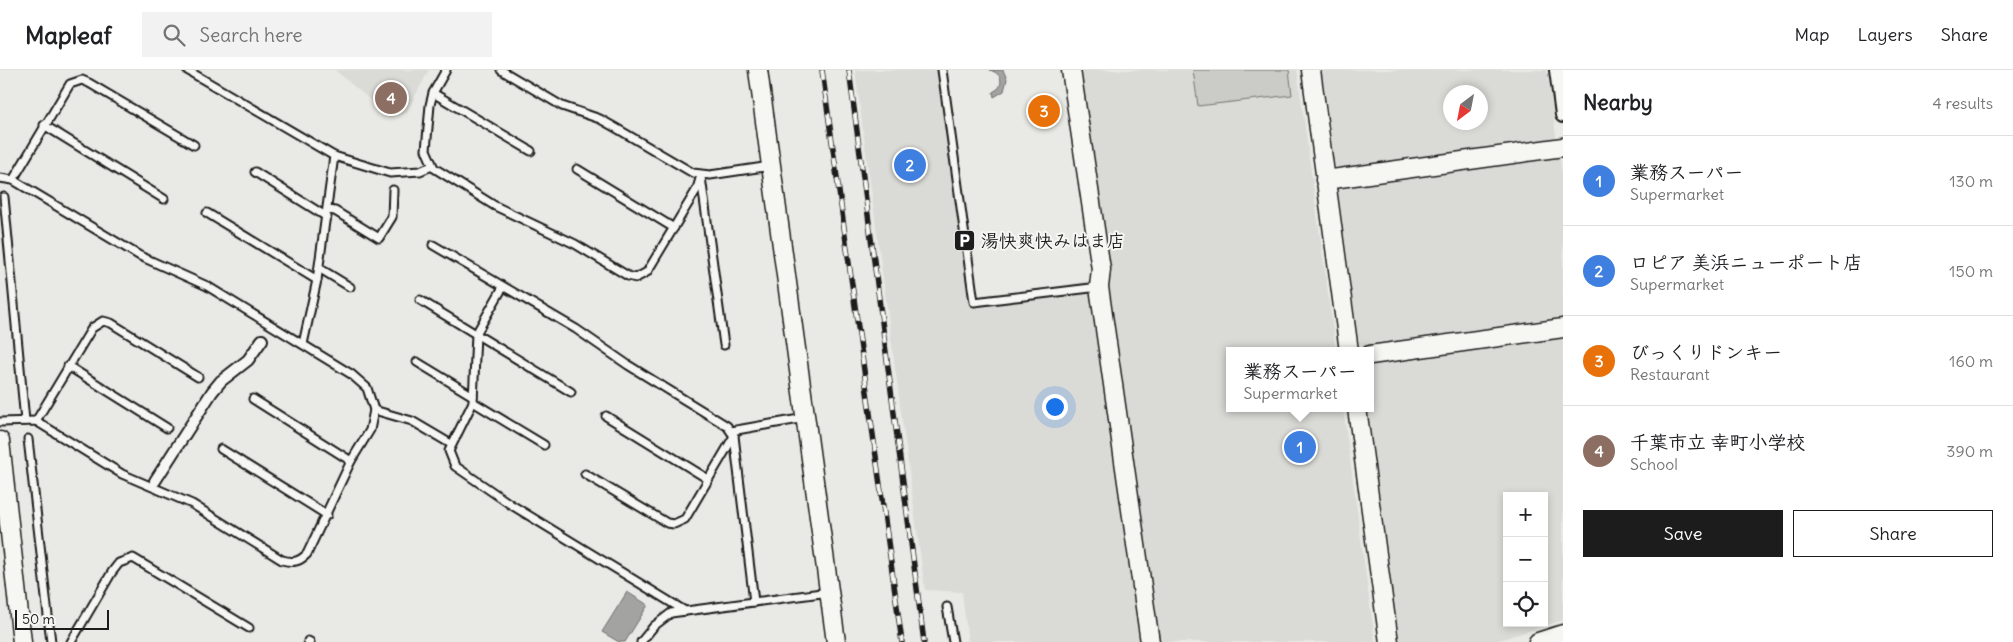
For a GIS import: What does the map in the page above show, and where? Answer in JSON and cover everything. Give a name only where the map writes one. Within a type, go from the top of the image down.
[{"type":"street","points":[[758,70],[836,642]]},
{"type":"street","points":[[1071,70],[1101,269],[1099,287],[1150,642]]},
{"type":"street","points":[[1310,70],[1348,347]]},
{"type":"street","points":[[1557,70],[1563,115]]},
{"type":"street","points":[[1325,180],[1563,147]]},
{"type":"street","points":[[1374,354],[1563,328]]},
{"type":"street","points":[[155,481],[212,392],[221,381],[248,360],[262,340]]},
{"type":"street","points":[[1358,412],[1388,642]]},
{"type":"street","points":[[0,441],[22,642]]},
{"type":"street","points":[[1538,642],[1563,634]]},
{"type":"lane","points":[[188,70],[334,156],[390,174],[420,171],[432,166]]},
{"type":"lane","points":[[446,70],[433,93],[426,150],[432,166],[441,174],[495,206],[575,244],[628,276],[636,278],[647,272],[697,189],[701,175]]},
{"type":"lane","points":[[502,70],[562,106],[600,119],[684,169],[701,175],[771,166]]},
{"type":"lane","points":[[942,70],[974,302],[1099,287]]},
{"type":"lane","points":[[13,180],[70,84],[82,80],[194,145]]},
{"type":"lane","points":[[433,93],[531,151]]},
{"type":"lane","points":[[44,125],[164,200]]},
{"type":"lane","points":[[303,344],[318,280],[334,156]]},
{"type":"lane","points":[[577,169],[674,228]]},
{"type":"lane","points":[[0,172],[0,178],[13,180],[140,256],[207,286],[360,380],[367,388],[374,410],[370,430],[351,461],[307,554],[300,561],[291,563],[282,560],[192,504],[122,474],[36,421],[0,422]]},
{"type":"lane","points":[[255,172],[327,214]]},
{"type":"lane","points":[[701,175],[724,345]]},
{"type":"lane","points":[[327,214],[335,211],[379,238],[392,217],[392,190]]},
{"type":"lane","points":[[4,198],[25,421]]},
{"type":"lane","points":[[207,213],[318,280]]},
{"type":"lane","points":[[433,245],[576,329],[628,366],[722,422],[732,434],[754,602]]},
{"type":"lane","points":[[319,268],[350,287]]},
{"type":"lane","points":[[503,287],[476,334],[473,399],[449,451],[455,466],[510,504],[685,611]]},
{"type":"lane","points":[[420,300],[571,392]]},
{"type":"lane","points":[[36,421],[92,328],[103,321],[111,323],[198,377]]},
{"type":"lane","points":[[417,362],[544,445]]},
{"type":"lane","points":[[68,366],[167,428]]},
{"type":"lane","points":[[253,399],[351,461]]},
{"type":"lane","points":[[374,410],[412,421],[451,444]]},
{"type":"lane","points":[[606,416],[708,479]]},
{"type":"lane","points":[[585,474],[667,523],[674,524],[685,519],[732,434],[805,418]]},
{"type":"lane","points":[[28,439],[51,642]]},
{"type":"lane","points":[[221,449],[327,515]]},
{"type":"lane","points":[[71,642],[112,572],[119,563],[133,558],[249,628]]},
{"type":"lane","points":[[641,642],[646,634],[664,617],[685,611],[830,592]]},
{"type":"lane","points":[[948,607],[952,642]]},
{"type":"shaded area","points":[[335,70],[429,70],[406,113],[390,117]]},
{"type":"shaded area","points":[[855,70],[941,70],[970,307],[1094,279],[1142,642],[968,642],[962,592],[925,590]]},
{"type":"shaded area","points":[[990,70],[1003,70],[1007,79],[1004,91],[994,97],[993,92],[999,88],[1001,81],[998,74]]},
{"type":"shaded area","points":[[1079,70],[1297,70],[1335,347],[1226,347],[1226,412],[1344,412],[1375,642],[1158,642]]},
{"type":"shaded area","points":[[1193,70],[1289,70],[1292,95],[1198,106]]},
{"type":"shaded area","points":[[1322,70],[1547,70],[1556,136],[1553,139],[1340,169],[1335,165]]},
{"type":"shaded area","points":[[1555,157],[1560,160],[1563,181],[1563,319],[1364,346],[1359,343],[1338,191],[1342,185]]},
{"type":"shaded area","points":[[1563,336],[1563,620],[1548,625],[1548,492],[1503,492],[1503,627],[1541,627],[1493,642],[1400,642],[1369,412],[1374,412],[1374,361]]},
{"type":"shaded area","points":[[627,592],[648,605],[625,642],[619,642],[602,632]]},
{"type":"railway","points":[[822,70],[902,642]]},
{"type":"railway","points":[[849,70],[924,642]]},
{"type":"place","name":"千葉市立 幸町小学校","points":[[391,98]]},
{"type":"place","name":"びっくりドンキー","points":[[1044,111]]},
{"type":"place","name":"ロピア 美浜ニューポート店","points":[[910,165]]},
{"type":"place","name":"湯快爽快みはま店","points":[[965,240]]},
{"type":"place","name":"業務スーパー","points":[[1300,447]]}]
